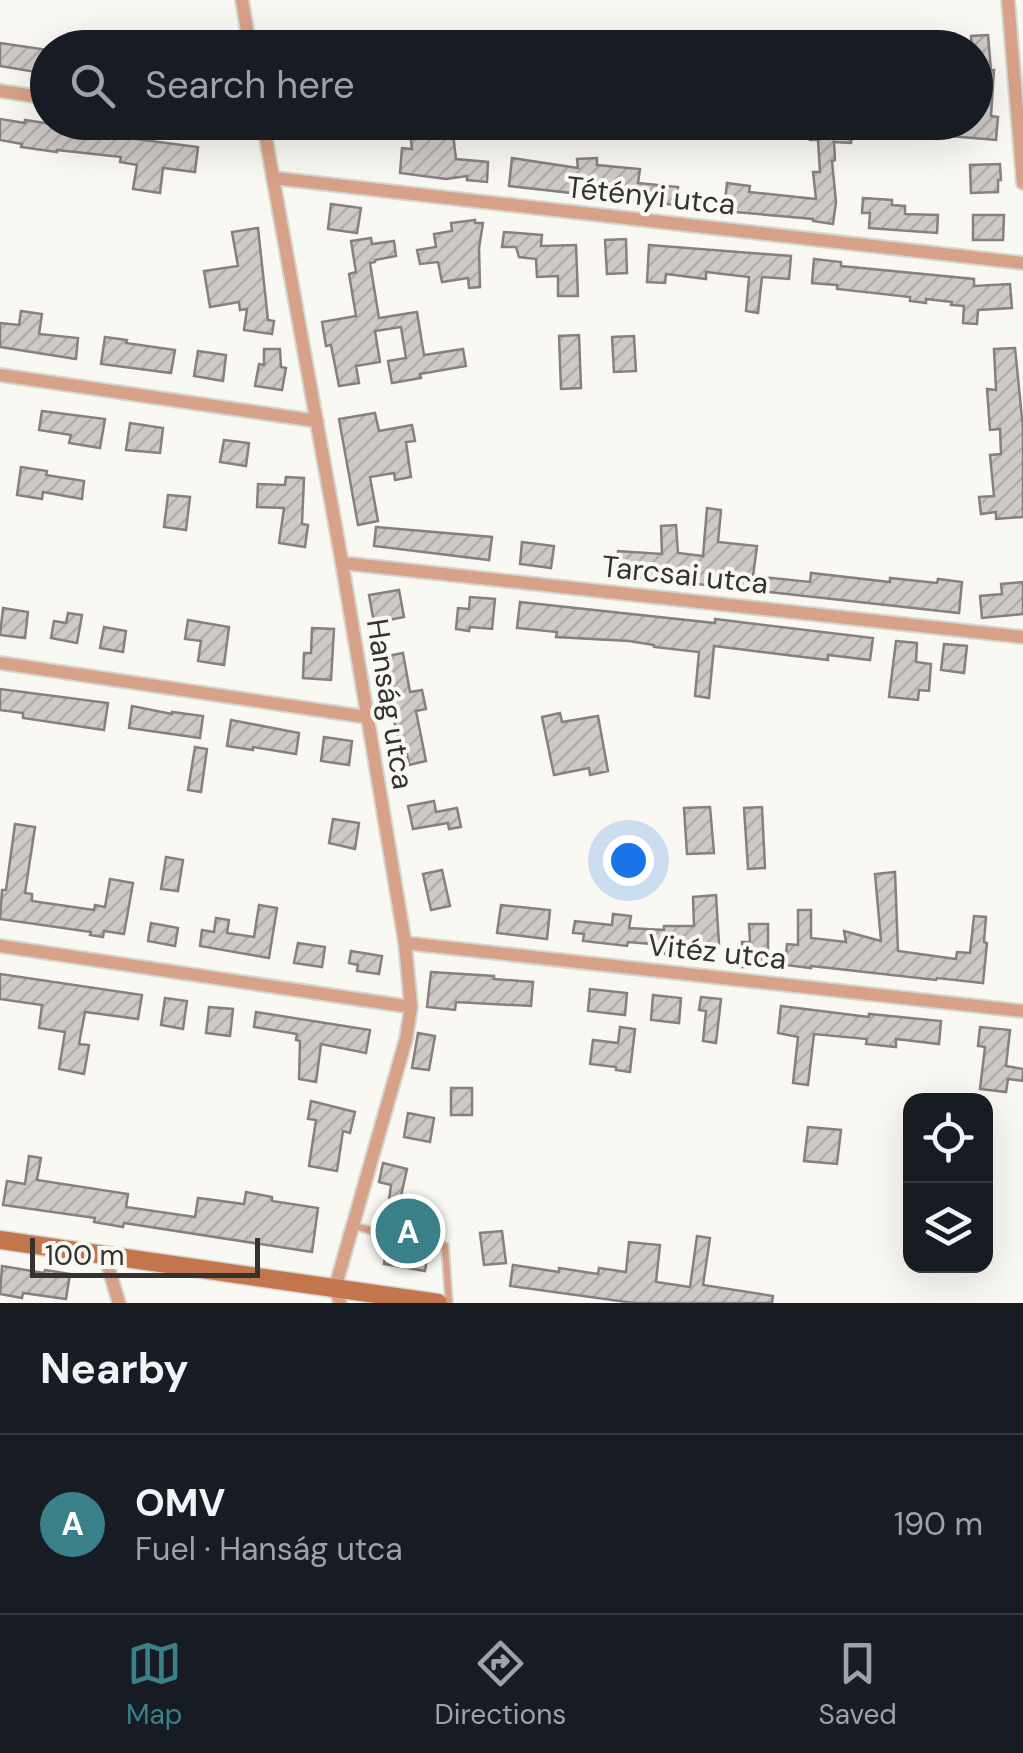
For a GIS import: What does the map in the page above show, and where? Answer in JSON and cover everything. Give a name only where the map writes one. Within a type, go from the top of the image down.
[{"type":"main road","points":[[0,1240],[337,1296],[438,1303]]},
{"type":"street","points":[[242,0],[247,30]]},
{"type":"street","points":[[1008,0],[1023,182]]},
{"type":"street","points":[[0,91],[30,95]]},
{"type":"street","name":"Hanság utca","points":[[266,140],[342,562],[405,943],[411,1007],[337,1296]]},
{"type":"street","name":"Tétényi utca","points":[[273,178],[1023,263]]},
{"type":"street","points":[[0,375],[317,420]]},
{"type":"street","name":"Tarcsai utca","points":[[342,562],[1023,637]]},
{"type":"street","points":[[0,663],[366,717]]},
{"type":"street","name":"Vitéz utca","points":[[405,943],[1023,1011]]},
{"type":"street","points":[[0,946],[411,1007]]},
{"type":"street","points":[[105,1256],[119,1303]]},
{"type":"lane","points":[[353,1225],[445,1246],[449,1303]]},
{"type":"building","points":[[0,43],[30,47],[30,71],[0,66]]},
{"type":"building","points":[[993,116],[998,117],[993,140]]},
{"type":"building","points":[[0,119],[30,121],[30,140],[144,140],[198,147],[195,172],[163,168],[160,193],[133,189],[137,165],[120,162],[121,157],[21,147],[22,144],[0,140]]},
{"type":"building","points":[[411,140],[454,140],[456,159],[488,162],[487,182],[467,180],[467,176],[446,179],[400,173],[402,148],[412,149]]},
{"type":"building","points":[[818,140],[851,140],[834,142],[833,224],[724,211],[727,183],[750,186],[749,192],[816,199],[813,172],[820,172]]},
{"type":"building","points":[[512,158],[578,168],[577,159],[597,158],[597,165],[640,169],[638,183],[678,187],[676,205],[614,199],[615,195],[581,198],[580,194],[509,186]]},
{"type":"building","points":[[1000,164],[998,192],[971,193],[970,165]]},
{"type":"building","points":[[863,198],[892,200],[892,205],[905,206],[905,214],[938,215],[937,233],[869,228],[870,213],[862,213]]},
{"type":"building","points":[[331,204],[361,208],[357,233],[328,229]]},
{"type":"building","points":[[973,215],[1004,215],[1003,240],[973,240]]},
{"type":"building","points":[[451,223],[483,223],[480,287],[469,288],[468,278],[442,282],[438,262],[420,264],[417,250],[436,247],[434,234],[452,231]]},
{"type":"building","points":[[258,228],[268,320],[274,321],[272,334],[244,330],[247,309],[240,310],[239,302],[210,307],[204,271],[238,266],[232,232]]},
{"type":"building","points":[[504,232],[542,235],[541,246],[576,245],[578,296],[558,296],[558,276],[537,277],[536,259],[519,257],[516,247],[502,247]]},
{"type":"building","points":[[371,238],[372,244],[394,241],[396,256],[370,263],[379,318],[417,312],[424,355],[463,349],[466,366],[392,383],[388,361],[406,358],[401,327],[375,331],[380,362],[356,366],[359,383],[339,386],[322,322],[356,316],[349,274],[356,272],[351,241]]},
{"type":"building","points":[[626,239],[627,273],[607,274],[605,240]]},
{"type":"building","points":[[649,245],[791,256],[789,279],[762,277],[758,313],[746,311],[749,277],[706,272],[706,279],[666,274],[665,283],[647,282]]},
{"type":"building","points":[[814,259],[841,262],[841,266],[974,279],[974,286],[1010,284],[1012,308],[978,310],[977,324],[963,323],[964,306],[951,305],[952,302],[910,301],[910,297],[812,283]]},
{"type":"building","points":[[21,311],[42,314],[39,334],[78,338],[76,359],[0,347],[0,323],[19,325]]},
{"type":"building","points":[[579,335],[581,388],[561,389],[559,336]]},
{"type":"building","points":[[634,336],[636,371],[614,372],[612,337]]},
{"type":"building","points":[[105,337],[175,350],[171,373],[101,364]]},
{"type":"building","points":[[1015,348],[1023,428],[1023,517],[996,519],[996,512],[981,514],[979,497],[994,496],[990,455],[1001,454],[1000,429],[990,430],[987,389],[996,390],[994,349]]},
{"type":"building","points":[[264,349],[280,349],[281,367],[286,368],[282,390],[255,386],[259,364],[264,365]]},
{"type":"building","points":[[198,351],[226,355],[223,381],[194,376]]},
{"type":"building","points":[[42,411],[105,419],[100,448],[69,443],[71,435],[39,430]]},
{"type":"building","points":[[375,413],[379,431],[412,425],[415,441],[406,442],[411,477],[395,480],[394,473],[370,477],[378,521],[358,525],[339,419]]},
{"type":"building","points":[[130,423],[163,428],[160,453],[126,450]]},
{"type":"building","points":[[224,440],[249,443],[246,466],[220,462]]},
{"type":"building","points":[[21,467],[84,481],[82,499],[43,492],[42,499],[17,495]]},
{"type":"building","points":[[286,477],[304,478],[302,524],[308,525],[305,547],[279,543],[284,508],[257,507],[258,484],[285,485]]},
{"type":"building","points":[[168,495],[190,497],[186,530],[164,527]]},
{"type":"building","points":[[707,508],[721,510],[718,542],[757,546],[753,576],[810,582],[811,573],[890,582],[890,578],[962,582],[959,613],[625,576],[627,566],[616,565],[618,551],[662,554],[661,526],[676,525],[678,553],[703,556]]},
{"type":"building","points":[[376,527],[492,537],[489,560],[374,546]]},
{"type":"building","points":[[522,542],[554,546],[551,568],[520,564]]},
{"type":"building","points":[[1023,582],[1023,614],[982,618],[980,596],[1002,594],[1001,584]]},
{"type":"building","points":[[399,590],[404,617],[374,623],[369,595]]},
{"type":"building","points":[[470,597],[495,599],[492,629],[456,629],[458,608],[469,609]]},
{"type":"building","points":[[520,602],[873,638],[870,660],[828,655],[828,660],[714,646],[709,698],[695,696],[699,652],[629,641],[556,637],[557,632],[517,628]]},
{"type":"building","points":[[3,608],[28,612],[25,638],[0,635]]},
{"type":"building","points":[[68,613],[82,615],[77,643],[51,638],[54,621],[66,623]]},
{"type":"building","points":[[188,620],[229,627],[224,665],[198,661],[201,641],[185,639]]},
{"type":"building","points":[[104,627],[126,631],[123,652],[100,648]]},
{"type":"building","points":[[312,628],[334,629],[331,680],[303,678],[304,653],[311,653]]},
{"type":"building","points":[[896,641],[917,643],[916,662],[931,664],[929,691],[919,690],[918,700],[889,697]]},
{"type":"building","points":[[944,644],[967,646],[964,673],[941,670]]},
{"type":"building","points":[[403,653],[410,692],[422,690],[426,709],[416,711],[426,761],[409,765],[407,754],[401,755],[391,716],[382,657]]},
{"type":"building","points":[[0,689],[108,703],[104,730],[23,718],[23,713],[0,710]]},
{"type":"building","points":[[132,706],[203,716],[200,738],[129,728]]},
{"type":"building","points":[[560,713],[562,722],[598,716],[608,771],[590,775],[589,768],[554,775],[542,717]]},
{"type":"building","points":[[231,720],[299,733],[296,754],[227,746]]},
{"type":"building","points":[[324,737],[352,741],[349,765],[321,761]]},
{"type":"building","points":[[195,747],[207,749],[201,792],[188,790]]},
{"type":"building","points":[[434,801],[436,812],[457,808],[461,827],[449,829],[448,823],[413,829],[408,806]]},
{"type":"building","points":[[710,807],[714,853],[687,854],[684,808]]},
{"type":"building","points":[[762,807],[765,868],[748,869],[744,808]]},
{"type":"building","points":[[333,819],[359,823],[355,849],[329,843]]},
{"type":"building","points":[[15,824],[35,827],[25,893],[32,894],[32,901],[94,910],[95,905],[105,907],[110,879],[133,883],[124,934],[104,931],[103,937],[0,919]]},
{"type":"building","points":[[166,857],[183,860],[178,891],[161,889]]},
{"type":"building","points":[[442,870],[450,906],[431,910],[423,874]]},
{"type":"building","points":[[895,872],[898,951],[956,959],[957,952],[970,953],[974,916],[986,917],[983,983],[785,965],[787,944],[798,945],[798,910],[811,910],[811,938],[846,942],[844,931],[881,941],[875,874]]},
{"type":"building","points":[[716,895],[719,944],[681,946],[681,954],[665,954],[664,945],[583,941],[584,934],[573,933],[575,921],[612,925],[613,914],[631,916],[629,928],[664,930],[664,926],[694,926],[693,897]]},
{"type":"building","points":[[259,905],[277,908],[269,958],[200,946],[202,930],[214,932],[216,918],[229,920],[227,933],[254,937]]},
{"type":"building","points":[[501,905],[550,910],[547,939],[497,933]]},
{"type":"building","points":[[151,923],[178,928],[175,946],[148,941]]},
{"type":"building","points":[[749,924],[768,924],[768,953],[761,953],[761,967],[742,967],[742,942],[750,942]]},
{"type":"building","points":[[298,943],[325,947],[322,967],[294,963]]},
{"type":"building","points":[[351,951],[382,956],[379,974],[357,971],[358,965],[349,963]]},
{"type":"building","points":[[431,972],[533,982],[531,1006],[456,1002],[455,1010],[427,1007]]},
{"type":"building","points":[[0,974],[142,995],[138,1019],[85,1012],[79,1044],[89,1045],[84,1074],[59,1069],[65,1032],[39,1028],[42,1005],[0,999]]},
{"type":"building","points":[[590,989],[627,993],[625,1015],[588,1011]]},
{"type":"building","points":[[653,995],[681,998],[679,1023],[651,1020]]},
{"type":"building","points":[[701,997],[721,999],[716,1043],[703,1041],[706,1011],[699,1010]]},
{"type":"building","points":[[165,998],[187,1001],[183,1029],[161,1025]]},
{"type":"building","points":[[781,1006],[941,1021],[939,1044],[896,1039],[896,1047],[866,1044],[867,1039],[814,1034],[808,1085],[793,1083],[798,1037],[778,1033]]},
{"type":"building","points":[[209,1007],[233,1009],[230,1036],[206,1033]]},
{"type":"building","points":[[256,1012],[370,1030],[366,1053],[321,1044],[316,1082],[299,1079],[297,1034],[254,1027]]},
{"type":"building","points":[[620,1027],[635,1029],[630,1072],[590,1064],[593,1040],[618,1043]]},
{"type":"building","points":[[980,1027],[1010,1030],[1006,1066],[1023,1069],[1023,1081],[1008,1079],[1006,1092],[980,1089],[985,1047],[978,1046]]},
{"type":"building","points":[[418,1033],[435,1036],[429,1070],[412,1068]]},
{"type":"building","points":[[451,1088],[472,1088],[472,1115],[451,1115]]},
{"type":"building","points":[[311,1101],[355,1112],[350,1133],[343,1131],[337,1171],[309,1166],[316,1120],[308,1119]]},
{"type":"building","points":[[408,1113],[434,1118],[430,1142],[404,1137]]},
{"type":"building","points":[[808,1127],[841,1130],[837,1164],[804,1161]]},
{"type":"building","points":[[29,1156],[41,1158],[37,1180],[128,1194],[126,1207],[195,1217],[198,1198],[244,1204],[246,1192],[272,1197],[272,1201],[318,1208],[312,1252],[124,1223],[123,1227],[94,1222],[95,1218],[3,1205],[7,1181],[25,1184]]},
{"type":"building","points":[[383,1163],[407,1169],[401,1196],[424,1200],[420,1234],[430,1237],[390,1229],[386,1223],[391,1185],[379,1182]]},
{"type":"building","points":[[502,1231],[506,1263],[484,1265],[480,1233]]},
{"type":"building","points":[[697,1236],[710,1238],[703,1285],[773,1296],[772,1303],[634,1303],[510,1286],[513,1265],[559,1272],[559,1268],[598,1274],[599,1268],[626,1272],[629,1242],[660,1245],[656,1282],[690,1287]]},
{"type":"building","points":[[387,1242],[428,1251],[425,1271],[384,1264]]},
{"type":"building","points":[[2,1266],[70,1274],[66,1299],[0,1294]]},
{"type":"place","name":"OMV","points":[[408,1231]]}]
